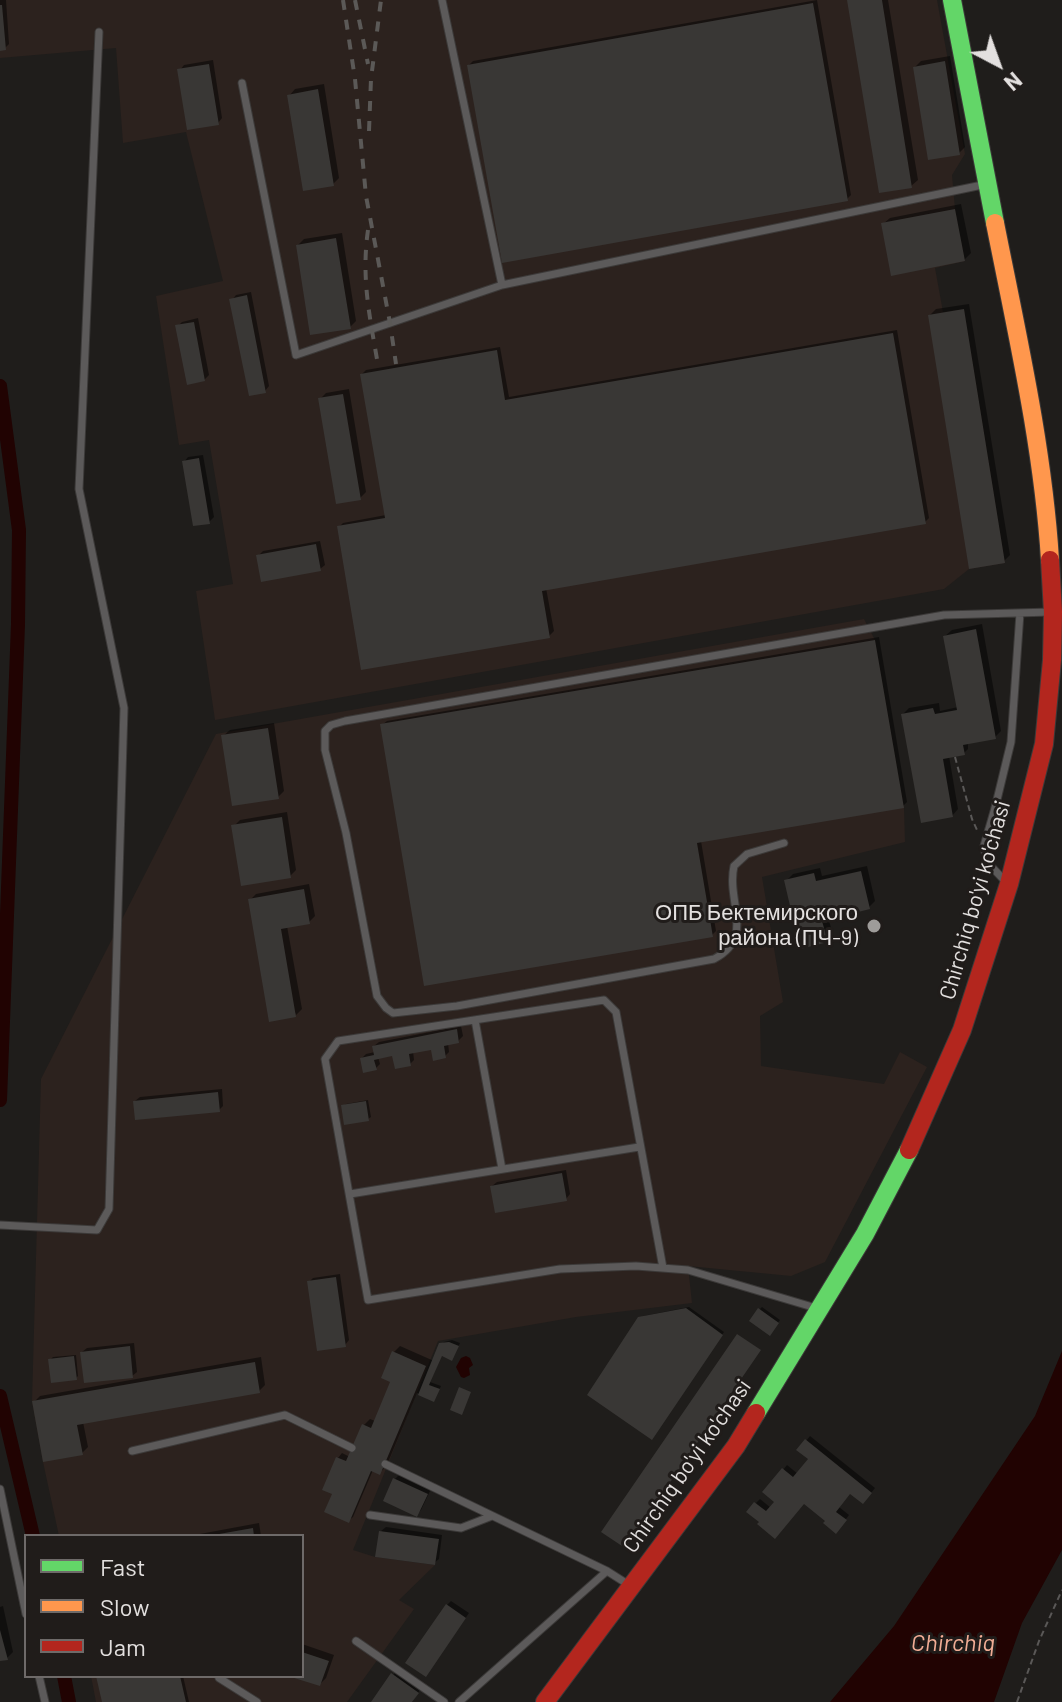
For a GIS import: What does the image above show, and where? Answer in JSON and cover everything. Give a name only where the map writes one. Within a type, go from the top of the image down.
[{"type":"street","name":"Chirchiq bo'yi ko'chasi","points":[[545,1702],[736,1446],[865,1234],[904,1162],[962,1030],[1009,884],[1044,744],[1053,612],[1047,510],[989,183],[952,0]]},
{"type":"lane","points":[[442,0],[502,285]]},
{"type":"lane","points":[[0,1225],[97,1230],[109,1209],[124,708],[79,489],[99,32]]},
{"type":"lane","points":[[242,83],[296,355],[502,285],[989,183]]},
{"type":"lane","points":[[784,843],[747,854],[734,866],[732,891],[738,932],[726,952],[714,959],[457,1006],[393,1013],[377,996],[346,833],[325,750],[325,731],[331,725],[345,721],[944,615],[1053,612]]},
{"type":"lane","points":[[1009,884],[987,862],[984,846],[1011,742],[1020,613]]},
{"type":"lane","points":[[663,1268],[616,1012],[604,1000],[338,1041],[325,1059],[368,1300],[560,1269],[636,1266],[688,1270],[819,1309]]},
{"type":"lane","points":[[475,1020],[502,1169]]},
{"type":"lane","points":[[350,1194],[639,1147]]},
{"type":"lane","points":[[132,1451],[285,1415],[352,1448]]},
{"type":"lane","points":[[385,1464],[607,1571],[631,1586]]},
{"type":"lane","points":[[0,1489],[24,1604]]},
{"type":"lane","points":[[370,1515],[461,1528],[492,1516]]},
{"type":"lane","points":[[459,1702],[607,1571]]},
{"type":"lane","points":[[356,1641],[444,1702]]},
{"type":"lane","points":[[39,1678],[45,1702]]},
{"type":"lane","points":[[219,1678],[257,1702]]},
{"type":"path","points":[[955,757],[972,819],[984,846]]},
{"type":"path","points":[[1017,1702],[1062,1590]]},
{"type":"shaded area","points":[[0,0],[937,0],[965,154],[952,175],[965,261],[935,268],[943,312],[964,309],[1005,563],[969,569],[944,589],[215,720],[196,591],[233,584],[209,440],[179,445],[156,296],[223,281],[186,132],[123,143],[116,48],[0,58]]},
{"type":"shaded area","points":[[864,619],[875,640],[904,808],[905,842],[762,877],[783,1002],[760,1016],[761,1066],[884,1084],[900,1052],[927,1067],[825,1262],[791,1276],[688,1266],[692,1303],[576,1317],[438,1341],[353,1550],[375,1557],[435,1565],[399,1600],[414,1609],[347,1702],[96,1702],[91,1678],[304,1678],[304,1534],[59,1534],[32,1401],[41,1079],[216,734]]},
{"type":"water","name":"Chirchiq","points":[[1062,1351],[1062,1550],[1022,1623],[994,1702],[830,1702],[894,1626],[1035,1416]]},
{"type":"water","points":[[466,1356],[473,1365],[469,1368],[470,1375],[464,1378],[456,1367]]},
{"type":"building","points":[[847,0],[882,0],[912,188],[879,193]]},
{"type":"building","points":[[813,3],[848,201],[502,263],[467,65]]},
{"type":"building","points":[[0,5],[6,50],[0,51]]},
{"type":"building","points":[[945,61],[960,155],[928,160],[913,67]]},
{"type":"building","points":[[209,64],[219,125],[187,130],[177,69]]},
{"type":"building","points":[[318,89],[334,186],[303,191],[287,95]]},
{"type":"building","points":[[955,209],[965,261],[891,276],[881,223]]},
{"type":"building","points":[[336,238],[351,329],[310,335],[296,245]]},
{"type":"building","points":[[247,295],[266,393],[249,396],[229,299]]},
{"type":"building","points":[[964,309],[1005,563],[969,569],[928,315]]},
{"type":"building","points":[[194,322],[205,381],[187,385],[175,325]]},
{"type":"building","points":[[893,333],[926,524],[542,591],[550,638],[361,670],[337,526],[385,518],[360,374],[497,350],[505,400]]},
{"type":"building","points":[[343,394],[361,500],[336,504],[318,398]]},
{"type":"building","points":[[199,458],[210,524],[193,526],[182,461]]},
{"type":"building","points":[[316,544],[321,571],[261,582],[256,555]]},
{"type":"building","points":[[976,629],[996,739],[963,745],[965,755],[943,759],[953,817],[921,823],[901,714],[933,708],[935,714],[957,710],[943,636]]},
{"type":"building","points":[[875,640],[904,808],[697,843],[713,937],[424,986],[380,724]]},
{"type":"building","points":[[268,728],[279,799],[232,806],[221,735]]},
{"type":"building","points":[[282,817],[291,878],[241,886],[231,825]]},
{"type":"building","points":[[861,871],[870,909],[822,921],[828,942],[800,949],[784,880],[814,873],[816,881]]},
{"type":"building","points":[[304,889],[310,924],[281,929],[296,1017],[269,1022],[248,899]]},
{"type":"building","points":[[457,1029],[459,1043],[444,1046],[446,1058],[433,1061],[431,1050],[409,1054],[411,1066],[395,1069],[392,1056],[374,1060],[377,1070],[363,1073],[360,1058],[374,1055],[372,1046]]},
{"type":"building","points":[[218,1092],[220,1112],[135,1120],[133,1101]]},
{"type":"building","points":[[366,1101],[369,1121],[344,1125],[341,1105]]},
{"type":"building","points":[[562,1173],[567,1201],[495,1213],[490,1186]]},
{"type":"building","points":[[336,1277],[346,1347],[317,1351],[307,1281]]},
{"type":"building","points":[[686,1308],[723,1335],[652,1440],[587,1395],[638,1317]]},
{"type":"building","points":[[758,1308],[779,1323],[770,1336],[749,1321]]},
{"type":"building","points":[[737,1334],[761,1350],[625,1548],[601,1532]]},
{"type":"building","points":[[449,1342],[459,1346],[452,1361],[442,1356],[429,1385],[440,1389],[434,1402],[418,1395],[439,1343]]},
{"type":"building","points":[[130,1346],[133,1378],[84,1383],[80,1352]]},
{"type":"building","points":[[392,1351],[426,1366],[380,1475],[371,1471],[349,1523],[324,1512],[332,1494],[322,1490],[336,1457],[346,1461],[362,1424],[371,1428],[390,1382],[381,1378]]},
{"type":"building","points":[[74,1356],[77,1380],[51,1383],[48,1359]]},
{"type":"building","points":[[255,1362],[260,1393],[77,1425],[83,1455],[43,1462],[32,1401]]},
{"type":"building","points":[[459,1387],[471,1392],[462,1415],[450,1410]]},
{"type":"building","points":[[805,1439],[872,1493],[863,1504],[850,1494],[836,1512],[847,1520],[836,1534],[804,1504],[775,1539],[746,1512],[754,1502],[766,1511],[774,1502],[762,1492],[782,1468],[793,1477],[808,1459],[796,1450]]},
{"type":"building","points":[[393,1478],[428,1494],[417,1517],[383,1501]]},
{"type":"building","points":[[253,1528],[254,1534],[219,1534]]},
{"type":"building","points":[[379,1531],[439,1539],[435,1565],[375,1557]]},
{"type":"building","points":[[446,1604],[466,1618],[426,1677],[405,1663]]},
{"type":"building","points":[[0,1630],[8,1660],[0,1661]]},
{"type":"building","points":[[304,1653],[329,1661],[320,1686],[294,1678],[304,1678]]},
{"type":"building","points":[[391,1673],[419,1693],[412,1702],[371,1702]]},
{"type":"building","points":[[96,1678],[180,1678],[186,1702],[102,1702]]},
{"type":"waterway","points":[[0,386],[19,530],[0,1100]]},
{"type":"waterway","points":[[0,1396],[33,1534]]},
{"type":"waterway","points":[[64,1678],[69,1702]]},
{"type":"railway","points":[[343,0],[355,79],[366,196],[396,364]]},
{"type":"railway","points":[[355,0],[368,64]]},
{"type":"railway","points":[[369,131],[371,79],[381,0]]},
{"type":"railway","points":[[368,230],[366,282],[378,365]]},
{"type":"traffic: fast","points":[[952,0],[995,223]]},
{"type":"traffic: fast","points":[[756,1413],[865,1234],[909,1150]]},
{"type":"traffic: slow","points":[[995,223],[1042,475],[1050,560]]},
{"type":"traffic: jam","points":[[909,1150],[962,1030],[1009,884],[1044,744],[1052,660],[1050,560]]},
{"type":"traffic: jam","points":[[545,1702],[736,1446],[756,1413]]},
{"type":"place","name":"ОПБ Бектемирского района (ПЧ-9)","points":[[874,926]]}]
